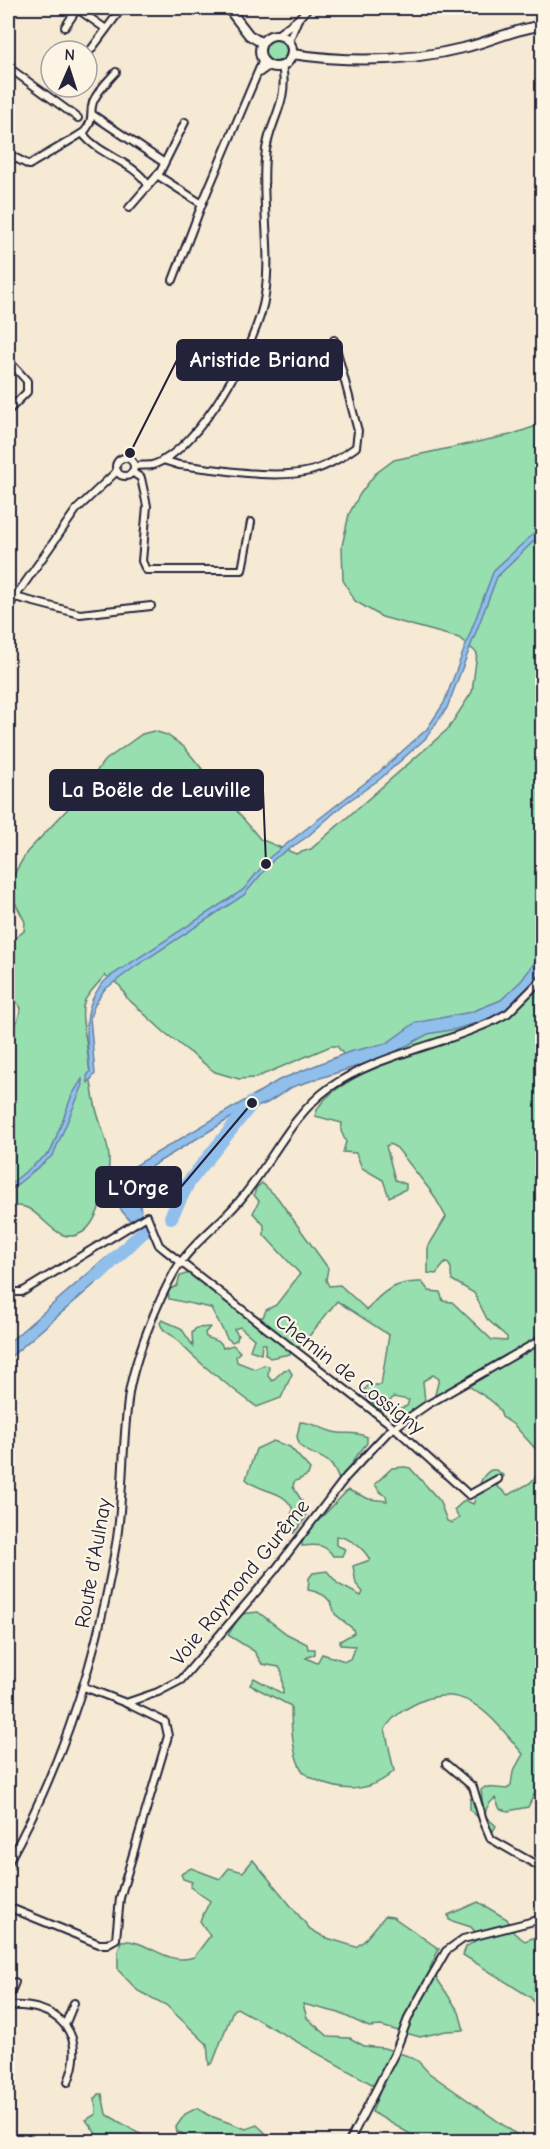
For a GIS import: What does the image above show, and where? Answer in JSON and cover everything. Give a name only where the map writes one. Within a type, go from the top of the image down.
[{"type":"street","points":[[65,27],[76,8],[106,29]]},
{"type":"street","points":[[228,8],[249,35],[262,43]]},
{"type":"street","points":[[266,63],[260,52],[262,43],[268,37],[277,35],[308,8]]},
{"type":"street","points":[[99,39],[119,12]]},
{"type":"street","points":[[292,54],[289,41],[298,19]]},
{"type":"street","points":[[292,54],[331,59],[399,60],[465,48],[512,32],[543,26]]},
{"type":"street","points":[[277,35],[289,41]]},
{"type":"street","points":[[282,66],[292,54]]},
{"type":"street","points":[[266,63],[282,66]]},
{"type":"street","points":[[173,280],[202,204],[259,74],[266,63]]},
{"type":"street","points":[[117,471],[126,476],[133,469],[163,460],[194,435],[217,402],[260,322],[266,293],[267,268],[264,159],[286,86],[282,66]]},
{"type":"street","points":[[8,67],[78,118]]},
{"type":"street","points":[[8,154],[29,165],[83,134],[93,115],[92,104],[98,92],[116,72]]},
{"type":"street","points":[[93,115],[163,162]]},
{"type":"street","points":[[129,208],[157,175],[179,138],[185,122]]},
{"type":"street","points":[[83,134],[93,147],[129,167],[147,185]]},
{"type":"street","points":[[157,175],[202,204]]},
{"type":"street","points":[[163,460],[179,465],[299,473],[314,470],[348,453],[356,447],[358,431],[334,340]]},
{"type":"street","points":[[8,360],[27,381],[27,392],[8,411]]},
{"type":"street","points":[[117,471],[116,464],[120,459],[127,458],[141,478],[146,499],[142,561],[146,570],[242,570],[251,522]]},
{"type":"street","points":[[8,607],[76,510],[117,471]]},
{"type":"street","points":[[15,597],[80,614],[151,606]]},
{"type":"street","name":"Route d'Aulnay","points":[[8,1863],[25,1832],[59,1755],[84,1687],[103,1612],[117,1535],[132,1380],[145,1339],[175,1271],[244,1196],[290,1130],[329,1088],[384,1061],[494,1021],[508,1013],[543,979]]},
{"type":"street","name":"Chemin de Cossigny","points":[[8,1292],[22,1292],[147,1216],[159,1245],[394,1427],[469,1496],[498,1479]]},
{"type":"street","name":"Voie Raymond Gurême","points":[[126,1703],[171,1686],[188,1674],[275,1570],[346,1477],[394,1427],[543,1339]]},
{"type":"street","points":[[8,1907],[99,1944],[113,1943],[116,1939],[120,1898],[168,1736],[165,1722],[126,1703],[84,1687]]},
{"type":"street","points":[[446,1764],[473,1787],[491,1839],[543,1868]]},
{"type":"street","points":[[349,2142],[396,2053],[409,2016],[446,1951],[463,1939],[543,1919]]},
{"type":"street","points":[[8,1999],[15,1982]]},
{"type":"street","points":[[65,2025],[74,2003]]},
{"type":"street","points":[[8,2006],[39,2008],[65,2025],[72,2039],[76,2056],[68,2082]]},
{"type":"green space","points":[[275,38],[280,39],[286,45],[286,55],[280,61],[275,62],[270,61],[264,55],[263,50],[264,45],[270,39]]},
{"type":"green space","points":[[542,424],[542,1456],[514,1425],[502,1417],[492,1401],[465,1383],[434,1398],[439,1379],[433,1375],[423,1381],[425,1402],[406,1416],[400,1417],[399,1409],[407,1406],[409,1400],[393,1397],[384,1410],[378,1409],[362,1392],[369,1385],[381,1385],[389,1335],[337,1301],[302,1345],[290,1354],[270,1358],[265,1354],[266,1344],[262,1344],[261,1354],[250,1350],[254,1339],[240,1327],[234,1329],[238,1335],[237,1340],[232,1342],[227,1338],[211,1308],[169,1299],[168,1290],[177,1286],[180,1276],[189,1273],[259,1317],[263,1317],[266,1310],[276,1305],[300,1274],[264,1235],[264,1225],[253,1213],[259,1201],[254,1195],[256,1188],[262,1183],[277,1197],[328,1268],[326,1280],[329,1286],[340,1285],[367,1310],[378,1297],[397,1285],[422,1282],[429,1291],[440,1292],[443,1301],[452,1302],[492,1340],[507,1341],[507,1337],[487,1319],[474,1293],[452,1280],[449,1264],[446,1262],[436,1274],[428,1273],[428,1247],[446,1217],[433,1194],[397,1148],[390,1144],[386,1146],[395,1180],[406,1184],[406,1189],[389,1197],[383,1180],[362,1168],[356,1153],[343,1152],[346,1142],[341,1131],[342,1123],[315,1116],[317,1109],[327,1097],[359,1075],[337,1046],[331,1046],[255,1078],[239,1079],[215,1072],[164,1032],[127,998],[120,986],[105,975],[85,1000],[83,1014],[93,1096],[109,1157],[106,1186],[99,1208],[89,1226],[83,1232],[72,1236],[53,1229],[28,1208],[19,1206],[8,1209],[8,1025],[17,1022],[21,1008],[8,991],[8,944],[24,931],[25,922],[9,891],[14,874],[27,852],[79,797],[103,762],[142,734],[154,731],[167,735],[184,747],[260,839],[296,854],[311,849],[448,729],[472,692],[477,653],[459,638],[382,617],[355,601],[343,580],[342,546],[349,514],[375,474],[394,460],[510,435]]},
{"type":"green space","points":[[162,1320],[181,1328],[193,1346],[192,1333],[196,1328],[210,1327],[205,1333],[206,1337],[221,1343],[223,1348],[233,1345],[240,1352],[236,1356],[237,1362],[255,1369],[264,1365],[269,1366],[268,1376],[272,1381],[284,1370],[289,1369],[292,1374],[281,1398],[257,1407],[215,1375],[165,1331],[160,1323]]},
{"type":"green space","points":[[300,1422],[333,1432],[359,1434],[367,1437],[367,1443],[353,1461],[354,1471],[348,1479],[339,1480],[327,1461],[300,1446],[297,1437]]},
{"type":"green space","points":[[273,1441],[290,1447],[310,1469],[308,1475],[294,1482],[293,1487],[307,1509],[305,1519],[294,1533],[289,1532],[286,1527],[293,1510],[289,1503],[284,1498],[246,1479],[256,1449]]},
{"type":"green space","points":[[392,1468],[410,1468],[439,1500],[447,1521],[452,1523],[459,1518],[454,1510],[465,1500],[473,1504],[483,1477],[491,1470],[496,1470],[504,1476],[497,1486],[508,1495],[530,1483],[542,1470],[542,1803],[535,1793],[528,1807],[508,1811],[500,1809],[495,1798],[488,1806],[485,1816],[496,1826],[493,1831],[470,1810],[470,1799],[473,1799],[480,1809],[483,1808],[481,1790],[485,1787],[507,1789],[511,1785],[513,1772],[523,1754],[478,1706],[465,1699],[450,1696],[435,1697],[417,1703],[395,1717],[385,1729],[394,1771],[386,1778],[368,1786],[350,1789],[330,1786],[308,1776],[299,1764],[293,1739],[291,1706],[250,1685],[254,1678],[283,1694],[282,1672],[279,1667],[262,1664],[254,1651],[228,1635],[241,1614],[258,1612],[287,1634],[307,1644],[308,1649],[315,1649],[315,1654],[306,1658],[317,1663],[322,1654],[345,1661],[350,1659],[355,1646],[340,1645],[340,1641],[354,1633],[353,1629],[335,1614],[326,1597],[308,1590],[309,1578],[313,1573],[327,1571],[338,1584],[361,1596],[363,1592],[356,1584],[353,1566],[370,1560],[360,1547],[341,1537],[336,1536],[336,1545],[345,1549],[342,1556],[333,1556],[327,1549],[319,1546],[302,1546],[302,1543],[308,1527],[317,1522],[348,1490],[369,1499],[387,1501],[386,1496],[375,1484]]},
{"type":"green space","points":[[253,1860],[310,1929],[324,1937],[356,1947],[385,1916],[393,1917],[439,1949],[430,1968],[459,2012],[464,2030],[446,2031],[420,2037],[381,2026],[369,2027],[339,2013],[303,2004],[307,2018],[329,2037],[350,2038],[364,2046],[384,2048],[418,2061],[429,2073],[526,2141],[422,2141],[372,2112],[380,2091],[372,2084],[237,2008],[233,2010],[213,2062],[209,2065],[207,2044],[166,2005],[138,1991],[118,1970],[118,1951],[121,1941],[130,1941],[166,1956],[184,1959],[194,1957],[210,1936],[200,1921],[210,1901],[190,1887],[192,1882],[183,1879],[181,1874],[191,1868],[220,1879],[229,1868],[243,1872]]},
{"type":"green space","points":[[478,1902],[507,1919],[514,1933],[525,1941],[535,1937],[542,1940],[542,2012],[530,1997],[463,1955],[466,1947],[475,1941],[477,1934],[471,1927],[449,1920],[448,1915]]},
{"type":"green space","points":[[102,2094],[106,2114],[152,2141],[97,2141],[95,2132],[86,2120],[96,2114],[95,2099]]},
{"type":"green space","points":[[197,2108],[208,2115],[246,2129],[257,2125],[274,2141],[234,2141],[222,2135],[206,2135],[196,2141],[184,2141],[182,2133],[177,2132],[176,2127],[185,2114]]},
{"type":"water","points":[[542,526],[542,533],[497,577],[447,708],[426,738],[380,779],[343,805],[307,837],[274,859],[244,895],[136,966],[104,990],[90,1017],[95,1074],[88,1083],[87,1076],[90,1072],[87,1021],[89,1009],[99,987],[109,977],[243,890],[270,857],[379,772],[427,729],[444,703],[494,570]]},
{"type":"water","points":[[542,952],[542,974],[508,1009],[490,1019],[428,1034],[386,1057],[292,1087],[267,1103],[234,1116],[132,1178],[129,1186],[140,1202],[141,1216],[131,1222],[115,1201],[112,1190],[116,1177],[279,1080],[349,1052],[387,1043],[415,1023],[471,1012],[501,1000],[522,980]]},
{"type":"water","points":[[82,1079],[83,1085],[53,1155],[8,1192],[8,1186],[51,1151],[72,1095]]},
{"type":"water","points":[[106,1258],[112,1269],[8,1359],[8,1343]]},
{"type":"waterway","points":[[171,1217],[188,1183],[252,1103]]},
{"type":"waterway","points":[[98,1275],[145,1230],[130,1207]]},
{"type":"place","name":"Aristide Briand","points":[[130,453]]},
{"type":"place","name":"La Boële de Leuville","points":[[266,864]]},
{"type":"place","name":"L'Orge","points":[[252,1103]]}]
